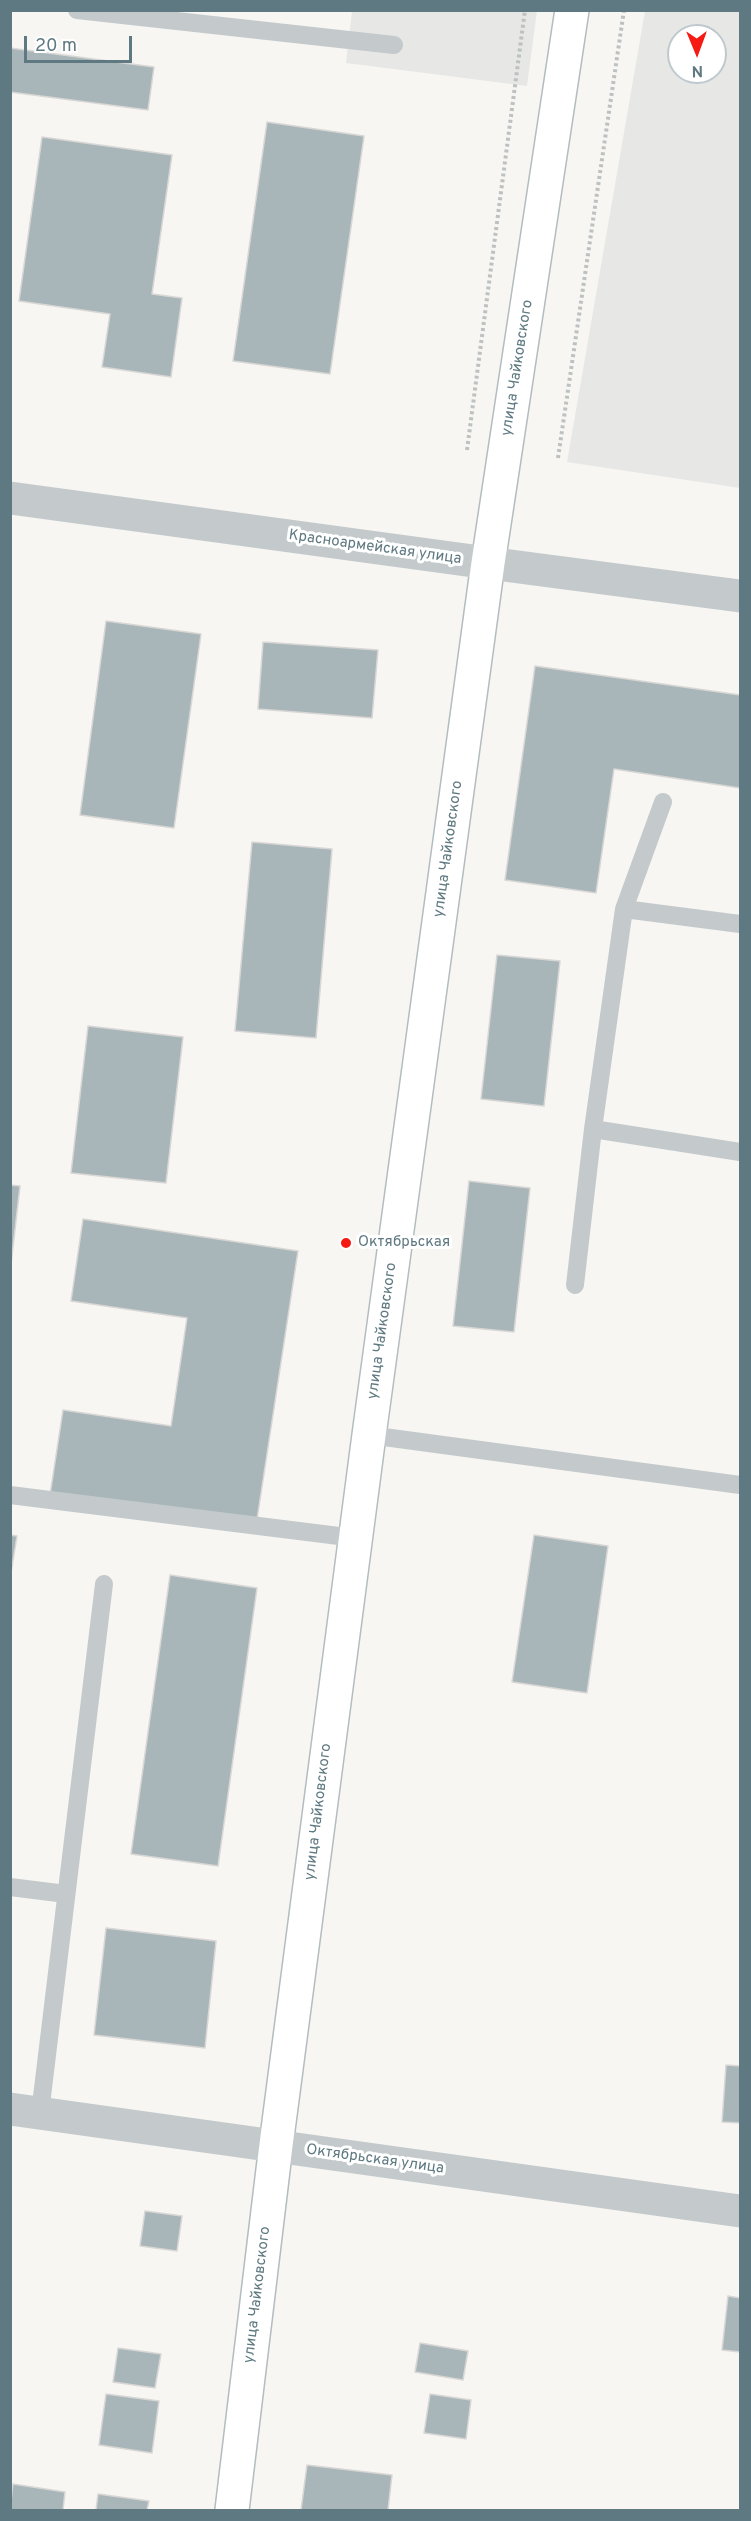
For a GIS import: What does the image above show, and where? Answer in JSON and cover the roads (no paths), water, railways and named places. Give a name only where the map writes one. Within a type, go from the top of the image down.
[{"type":"main road","name":"улица Чайковского","points":[[232,2511],[276,2145],[369,1435],[488,563],[572,10]]},
{"type":"street","name":"Красноармейская улица","points":[[10,498],[741,596]]},
{"type":"street","name":"Октябрьская улица","points":[[25,2111],[741,2211]]},
{"type":"lane","points":[[77,10],[394,45]]},
{"type":"lane","points":[[575,1285],[593,1129],[624,909],[663,802]]},
{"type":"lane","points":[[624,909],[741,924]]},
{"type":"lane","points":[[593,1129],[741,1152]]},
{"type":"lane","points":[[369,1435],[741,1485]]},
{"type":"lane","points":[[10,1495],[355,1538]]},
{"type":"lane","points":[[25,2111],[66,1894],[104,1584]]},
{"type":"lane","points":[[10,1887],[66,1894]]},
{"type":"place","name":"Октябрьская","points":[[346,1243]]}]
